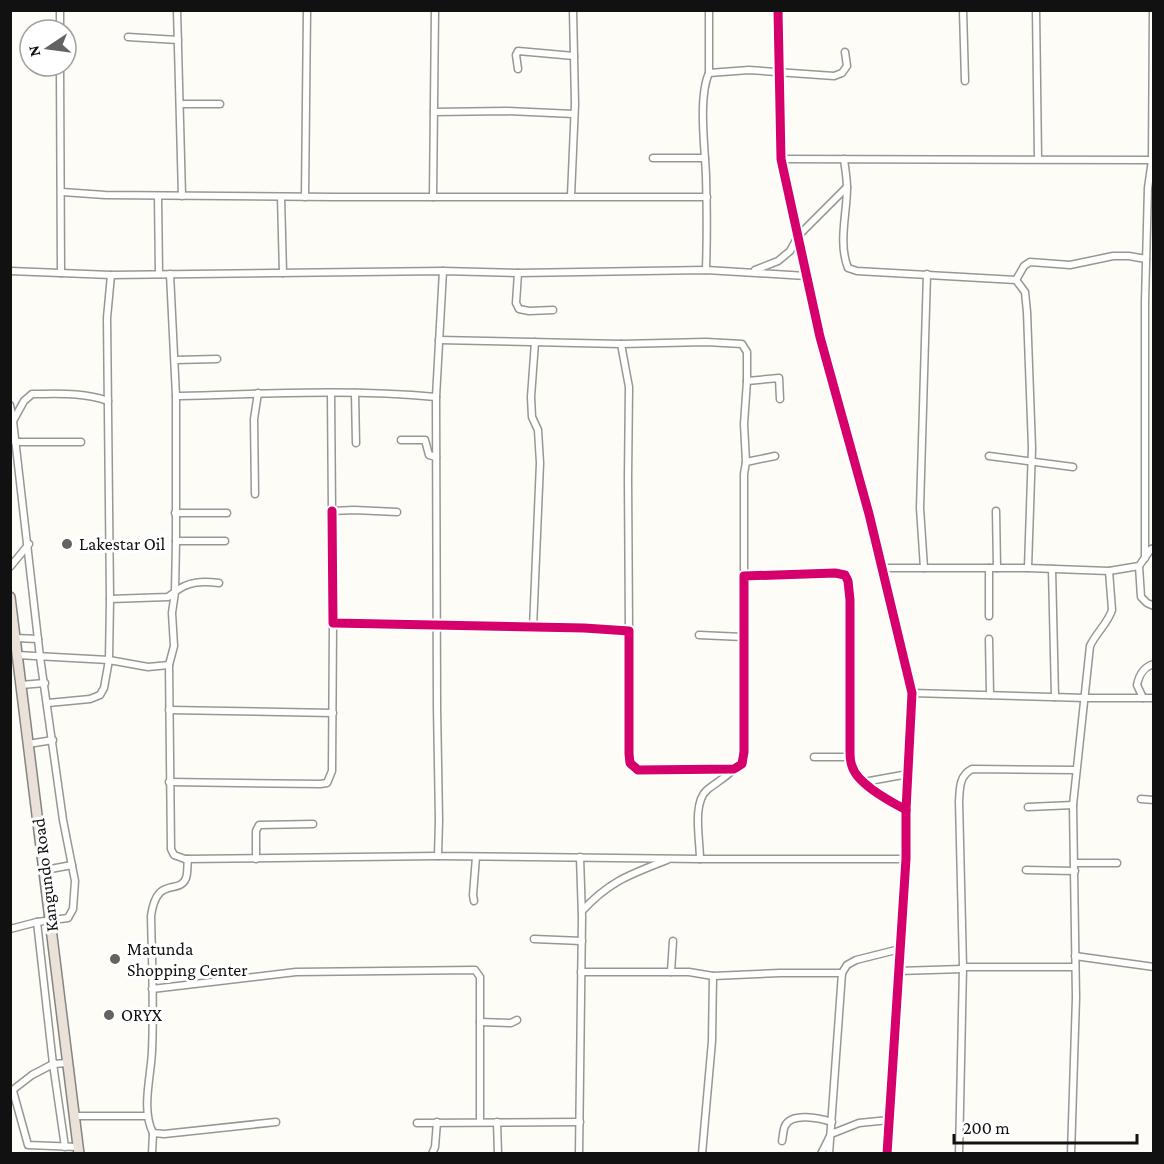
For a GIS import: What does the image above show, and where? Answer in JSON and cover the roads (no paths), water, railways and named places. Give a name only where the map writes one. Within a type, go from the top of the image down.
[{"type":"highway","name":"Kangundo Road","points":[[10,597],[78,1150]]},
{"type":"street","points":[[177,10],[182,196]]},
{"type":"street","points":[[305,197],[307,10]]},
{"type":"street","points":[[433,197],[435,10]]},
{"type":"street","points":[[571,196],[574,114],[573,10]]},
{"type":"street","points":[[706,270],[704,107],[709,73],[710,10]]},
{"type":"street","points":[[778,10],[781,159],[806,276],[912,693],[906,859],[887,1154]]},
{"type":"street","points":[[963,10],[965,81]]},
{"type":"street","points":[[1036,10],[1038,159]]},
{"type":"street","points":[[1145,558],[1145,278],[1148,188],[1153,160],[1153,10]]},
{"type":"street","points":[[128,37],[178,40]]},
{"type":"street","points":[[518,69],[516,55],[518,51],[574,56]]},
{"type":"street","points":[[709,73],[749,70],[834,76],[842,73],[847,66],[845,52]]},
{"type":"street","points":[[60,78],[61,273]]},
{"type":"street","points":[[180,104],[220,104]]},
{"type":"street","points":[[434,112],[507,111],[574,114]]},
{"type":"street","points":[[653,158],[705,158]]},
{"type":"street","points":[[781,159],[1153,160]]},
{"type":"street","points":[[844,159],[847,187],[844,259],[848,268],[857,271],[1016,280],[1025,291],[1032,460],[1028,568]]},
{"type":"street","points":[[752,272],[778,261],[790,251],[799,235],[847,187]]},
{"type":"street","points":[[62,192],[158,196],[281,197],[706,196]]},
{"type":"street","points":[[158,196],[159,274]]},
{"type":"street","points":[[281,197],[283,273]]},
{"type":"street","points":[[1016,280],[1024,266],[1030,262],[1070,265],[1113,256],[1146,259]]},
{"type":"street","points":[[10,271],[111,275],[706,270],[806,276]]},
{"type":"street","points":[[438,856],[436,398],[443,271]]},
{"type":"street","points":[[518,273],[516,303],[519,309],[554,310]]},
{"type":"street","points":[[170,274],[176,396],[176,541],[175,592],[172,613],[174,646],[170,665],[169,710],[171,849],[174,855],[188,859],[313,856],[337,858],[438,856],[906,859]]},
{"type":"street","points":[[924,568],[920,508],[927,274]]},
{"type":"street","points":[[48,703],[90,699],[100,695],[104,688],[108,660],[110,599],[107,318],[111,275]]},
{"type":"street","points":[[1145,278],[1154,279]]},
{"type":"street","points":[[439,340],[621,344],[706,342],[742,344],[747,352],[744,424],[746,462],[744,474],[744,752],[742,764],[707,790],[699,800],[700,859]]},
{"type":"street","points":[[533,628],[540,447],[538,430],[532,417],[531,397],[535,342]]},
{"type":"street","points":[[621,344],[629,387],[630,763],[638,770],[734,769]]},
{"type":"street","points":[[175,360],[217,359]]},
{"type":"street","points":[[747,381],[779,378],[780,399]]},
{"type":"street","points":[[1145,378],[1154,378]]},
{"type":"street","points":[[12,422],[24,401],[32,394],[76,393],[92,395],[108,401]]},
{"type":"street","points":[[176,396],[258,393],[390,393],[436,398]]},
{"type":"street","points":[[255,494],[254,419],[258,393]]},
{"type":"street","points":[[355,393],[356,443]]},
{"type":"street","points":[[169,782],[327,783],[332,771],[333,713],[331,394]]},
{"type":"street","points":[[10,405],[29,544],[40,657],[63,820],[76,888],[70,915],[62,920],[36,922],[10,929]]},
{"type":"street","points":[[401,440],[425,440],[429,455],[436,457]]},
{"type":"street","points":[[15,442],[81,442]]},
{"type":"street","points":[[746,462],[775,456]]},
{"type":"street","points":[[989,456],[1073,467]]},
{"type":"street","points":[[332,511],[397,513]]},
{"type":"street","points":[[996,511],[997,568]]},
{"type":"street","points":[[175,513],[227,513]]},
{"type":"street","points":[[176,541],[225,541]]},
{"type":"street","points":[[10,567],[29,544]]},
{"type":"street","points":[[1154,548],[1139,566],[1141,597],[1154,606]]},
{"type":"street","points":[[882,568],[1028,568],[1109,571],[1139,566]]},
{"type":"street","points":[[988,568],[989,616]]},
{"type":"street","points":[[1052,569],[1055,698]]},
{"type":"street","points":[[1071,1154],[1075,967],[1073,805],[1090,646],[1112,610],[1109,571]]},
{"type":"street","points":[[744,576],[835,573],[845,575],[848,581],[849,600],[850,757],[852,767],[864,782],[879,794],[906,810]]},
{"type":"street","points":[[110,599],[162,598],[168,597],[190,583],[207,581],[219,583]]},
{"type":"street","points":[[333,623],[584,628],[629,632]]},
{"type":"street","points":[[699,635],[743,637]]},
{"type":"street","points":[[15,638],[38,639]]},
{"type":"street","points":[[989,639],[990,696]]},
{"type":"street","points":[[17,655],[108,660],[148,667],[170,665]]},
{"type":"street","points":[[1143,698],[1137,685],[1139,676],[1147,666],[1154,664]]},
{"type":"street","points":[[21,685],[45,683]]},
{"type":"street","points":[[912,693],[1055,698],[1154,698]]},
{"type":"street","points":[[169,710],[333,713]]},
{"type":"street","points":[[28,744],[52,740]]},
{"type":"street","points":[[814,757],[850,757]]},
{"type":"street","points":[[959,1154],[963,968],[959,801],[961,779],[964,773],[972,769],[1076,770]]},
{"type":"street","points":[[864,782],[908,774]]},
{"type":"street","points":[[1141,799],[1154,800]]},
{"type":"street","points":[[1028,807],[1073,805]]},
{"type":"street","points":[[256,859],[256,831],[259,825],[313,824]]},
{"type":"street","points":[[474,901],[476,857]]},
{"type":"street","points":[[579,1154],[582,940],[580,857]]},
{"type":"street","points":[[152,1154],[153,1133],[147,1116],[152,1051],[151,916],[153,900],[158,893],[182,883],[186,878],[188,859]]},
{"type":"street","points":[[582,912],[599,893],[621,878],[669,859]]},
{"type":"street","points":[[1074,863],[1117,862]]},
{"type":"street","points":[[45,870],[72,865]]},
{"type":"street","points":[[1026,870],[1075,871]]},
{"type":"street","points":[[36,922],[65,1147]]},
{"type":"street","points":[[534,939],[582,940]]},
{"type":"street","points":[[671,972],[673,941]]},
{"type":"street","points":[[829,1154],[842,973],[847,965],[856,960],[900,949]]},
{"type":"street","points":[[1074,956],[1154,967]]},
{"type":"street","points":[[898,971],[1075,967]]},
{"type":"street","points":[[152,989],[296,972],[475,970],[480,977],[480,1122]]},
{"type":"street","points":[[581,972],[671,972],[713,976],[842,973]]},
{"type":"street","points":[[702,1154],[712,1041],[713,976]]},
{"type":"street","points":[[480,1022],[511,1023],[517,1020]]},
{"type":"street","points":[[68,1062],[53,1064],[32,1075],[12,1092],[28,1145],[78,1150]]},
{"type":"street","points":[[75,1116],[147,1116]]},
{"type":"street","points":[[782,1141],[785,1125],[790,1120],[810,1117],[832,1122]]},
{"type":"street","points":[[821,1154],[831,1134],[859,1123],[889,1120]]},
{"type":"street","points":[[153,1133],[166,1134],[276,1122]]},
{"type":"street","points":[[432,1154],[435,1147],[437,1122]]},
{"type":"street","points":[[497,1122],[498,1154]]},
{"type":"street","points":[[417,1123],[580,1122]]},
{"type":"place","name":"Lakestar Oil","points":[[67,544]]},
{"type":"place","name":"Matunda Shopping Center","points":[[115,959]]},
{"type":"place","name":"ORYX","points":[[109,1015]]}]
